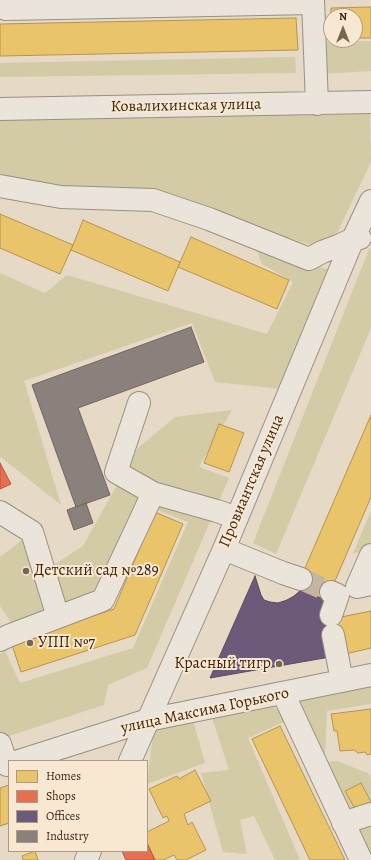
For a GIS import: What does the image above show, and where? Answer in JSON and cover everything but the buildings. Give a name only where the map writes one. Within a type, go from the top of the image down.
[{"type":"street","points":[[0,7],[6,9],[313,2],[317,104]]},
{"type":"street","name":"Ковалихинская улица","points":[[0,109],[371,102]]},
{"type":"street","points":[[0,186],[61,197],[152,200],[209,218],[309,259],[322,252],[362,238]]},
{"type":"street","name":"Провиантская улица","points":[[130,760],[362,238],[371,201]]},
{"type":"street","points":[[139,403],[116,472],[153,493],[237,518]]},
{"type":"street","points":[[0,640],[103,600],[153,493]]},
{"type":"street","points":[[0,512],[32,532],[58,617]]},
{"type":"street","points":[[224,549],[282,574],[301,579]]},
{"type":"street","points":[[342,681],[343,601],[371,555]]},
{"type":"street","name":"улица Максима Горького","points":[[22,760],[148,720],[371,675]]},
{"type":"street","points":[[283,693],[361,860]]},
{"type":"street","points":[[0,744],[8,762]]},
{"type":"street","points":[[343,823],[371,814]]},
{"type":"shaded area","points":[[318,14],[323,14],[323,48],[363,48],[363,41],[371,41],[371,71],[319,74]]},
{"type":"shaded area","points":[[295,57],[296,73],[0,77],[0,63]]},
{"type":"shaded area","points":[[370,114],[371,162],[329,250],[235,222],[0,184],[0,119]]},
{"type":"shaded area","points":[[254,243],[334,272],[282,389],[215,382],[192,323],[24,381],[61,505],[2,458],[0,458],[0,273],[45,293],[67,275],[267,334],[293,282],[262,264]]},
{"type":"shaded area","points":[[371,248],[371,328],[276,554],[253,543],[369,249]]},
{"type":"shaded area","points":[[232,410],[199,467],[229,478],[147,668],[108,685],[104,705],[0,739],[0,654],[5,651],[20,683],[133,648],[188,522],[152,508],[111,601],[15,628],[0,606],[0,557],[22,540],[49,568],[83,546],[137,449],[175,417]]},
{"type":"shaded area","points":[[371,511],[371,551],[353,553]]},
{"type":"shaded area","points":[[371,682],[371,704],[327,711],[325,755],[290,698]]},
{"type":"shaded area","points":[[271,702],[286,721],[248,738],[300,860],[275,860],[254,816],[240,820],[247,854],[223,852],[201,773],[229,770],[211,714]]},
{"type":"shaded area","points":[[192,716],[205,763],[148,784],[154,725]]},
{"type":"shaded area","points":[[337,761],[370,774],[371,860],[304,763]]},
{"type":"tunnel","points":[[301,579],[331,592]]},
{"type":"place","name":"Детский сад №289","points":[[26,571]]},
{"type":"place","name":"УПП №7","points":[[30,643]]},
{"type":"place","name":"Красный тигр","points":[[279,664]]}]
